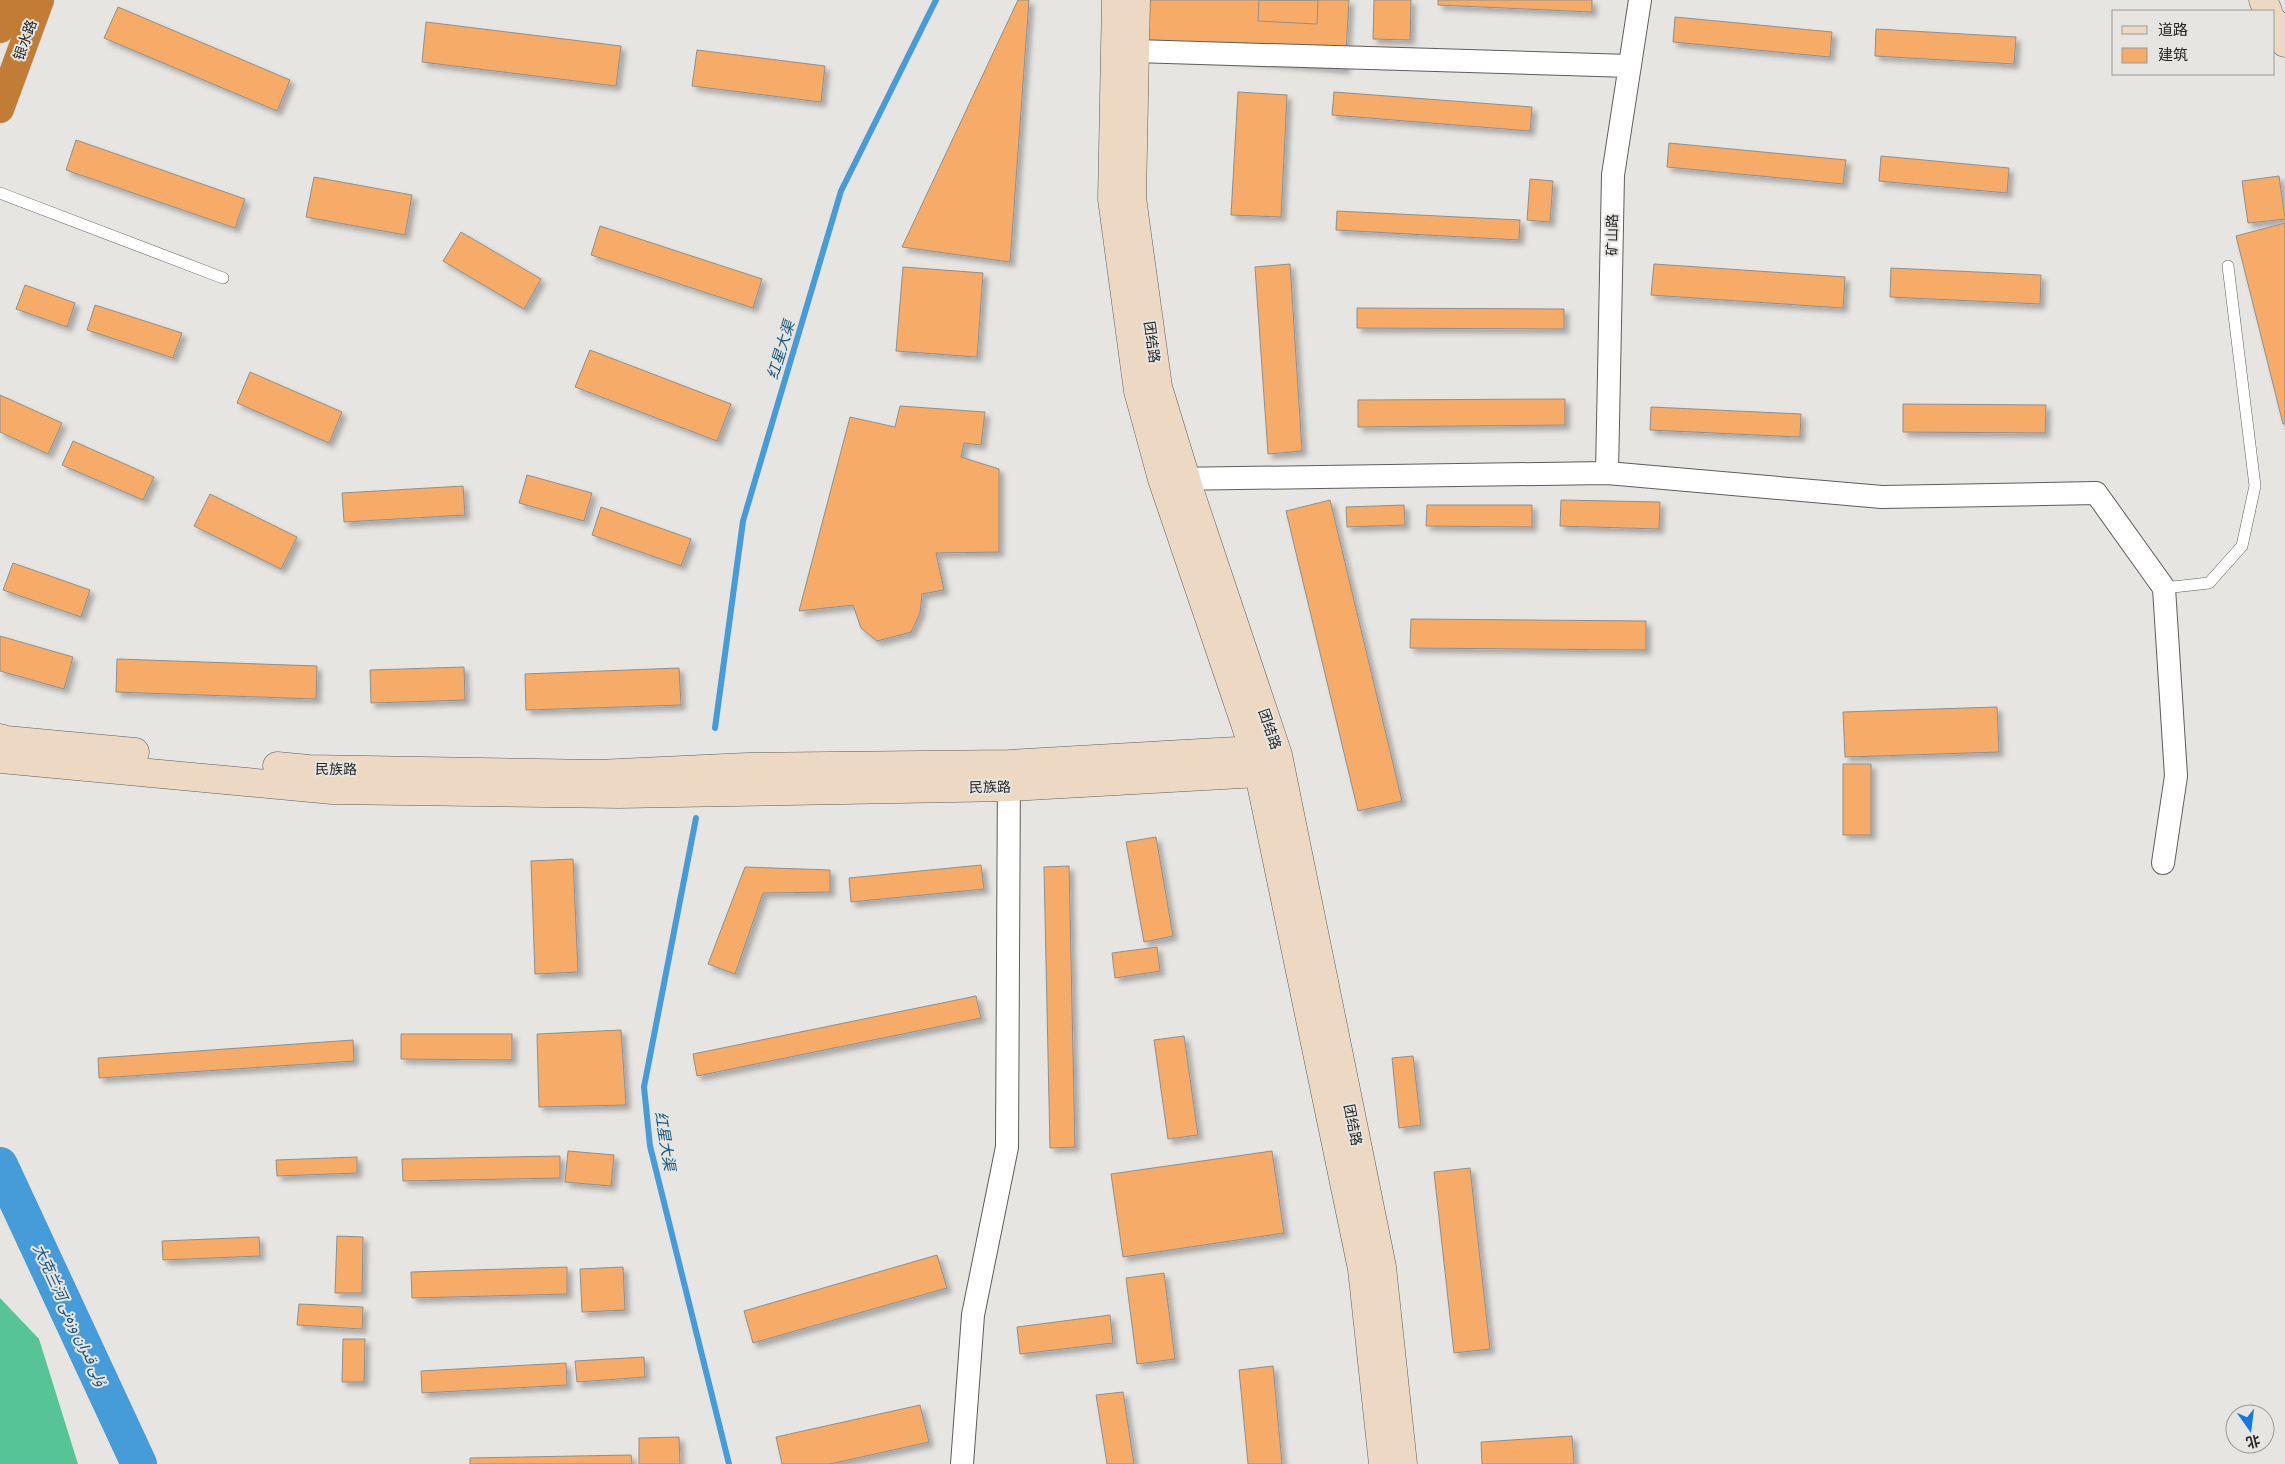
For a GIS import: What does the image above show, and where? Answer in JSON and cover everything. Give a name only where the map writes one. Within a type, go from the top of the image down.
[{"type":"highway","name":"银水路","points":[[0,29],[11,0]]},
{"type":"highway","name":"银水路","points":[[0,109],[40,0]]},
{"type":"main road","name":"团结路","points":[[1116,0],[1112,199],[1138,391],[1174,479],[1268,761],[1382,1267],[1403,1464]]},
{"type":"main road","name":"团结路","points":[[1136,0],[1132,198],[1158,387],[1174,479]]},
{"type":"main road","points":[[2283,0],[2285,4]]},
{"type":"main road","points":[[2275,24],[2285,43]]},
{"type":"main road","name":"民族路","points":[[0,738],[309,769],[598,774],[671,782],[1009,776],[1268,761]]},
{"type":"main road","name":"民族路","points":[[0,759],[332,790],[619,794],[671,782]]},
{"type":"main road","name":"团结路","points":[[1268,761],[1362,1270],[1382,1464]]},
{"type":"street","name":"矿山路","points":[[1607,473],[1613,175],[1640,0]]},
{"type":"street","points":[[1135,51],[1630,66]]},
{"type":"street","points":[[1174,479],[1607,473],[1882,497],[2096,494],[2164,588],[2176,776],[2163,862]]},
{"type":"street","points":[[962,1464],[973,1315],[1007,1147],[1009,776]]},
{"type":"lane","points":[[0,192],[223,278]]},
{"type":"lane","points":[[2164,588],[2209,583],[2242,546],[2255,486],[2228,266]]},
{"type":"green space","points":[[0,1298],[39,1339],[78,1464],[0,1464]]},
{"type":"building","points":[[1018,0],[1029,0],[1010,262],[902,247]]},
{"type":"building","points":[[1136,0],[1349,0],[1345,69],[1135,51]]},
{"type":"building","points":[[1259,0],[1318,0],[1317,24],[1258,21]]},
{"type":"building","points":[[1374,0],[1411,0],[1410,40],[1373,39]]},
{"type":"building","points":[[1438,0],[1592,0],[1592,12],[1438,5]]},
{"type":"building","points":[[118,7],[290,80],[277,111],[104,38]]},
{"type":"building","points":[[1675,17],[1832,32],[1830,57],[1673,42]]},
{"type":"building","points":[[426,22],[621,46],[616,86],[422,62]]},
{"type":"building","points":[[1876,29],[2016,37],[2014,64],[1875,56]]},
{"type":"building","points":[[697,50],[825,66],[821,102],[692,86]]},
{"type":"building","points":[[1238,92],[1287,95],[1281,217],[1231,215]]},
{"type":"building","points":[[1334,92],[1532,107],[1530,131],[1332,115]]},
{"type":"building","points":[[76,140],[245,199],[235,228],[66,170]]},
{"type":"building","points":[[1669,143],[1846,160],[1843,184],[1667,167]]},
{"type":"building","points":[[1881,156],[2009,168],[2007,193],[1879,181]]},
{"type":"building","points":[[2279,176],[2285,219],[2248,223],[2242,181]]},
{"type":"building","points":[[314,177],[412,195],[405,235],[306,217]]},
{"type":"building","points":[[1530,179],[1553,181],[1550,222],[1527,220]]},
{"type":"building","points":[[1337,211],[1520,220],[1519,240],[1336,230]]},
{"type":"building","points":[[2285,223],[2285,424],[2283,424],[2236,236]]},
{"type":"building","points":[[600,226],[762,279],[753,308],[591,255]]},
{"type":"building","points":[[461,232],[541,279],[524,309],[443,261]]},
{"type":"building","points":[[1290,264],[1302,451],[1268,454],[1255,267]]},
{"type":"building","points":[[1654,264],[1845,277],[1843,308],[1651,295]]},
{"type":"building","points":[[903,267],[983,273],[977,357],[896,351]]},
{"type":"building","points":[[1891,268],[2041,275],[2040,304],[1890,297]]},
{"type":"building","points":[[25,285],[75,303],[67,327],[16,309]]},
{"type":"building","points":[[95,305],[182,333],[173,358],[87,330]]},
{"type":"building","points":[[1357,308],[1564,309],[1564,329],[1357,328]]},
{"type":"building","points":[[590,350],[731,404],[717,441],[575,387]]},
{"type":"building","points":[[250,372],[342,412],[329,443],[237,403]]},
{"type":"building","points":[[0,395],[62,423],[48,454],[0,432]]},
{"type":"building","points":[[1565,399],[1565,425],[1358,427],[1358,400]]},
{"type":"building","points":[[1903,404],[2046,405],[2045,433],[1903,432]]},
{"type":"building","points":[[900,406],[985,412],[981,445],[964,443],[961,457],[999,469],[999,552],[936,553],[944,590],[922,594],[920,613],[911,632],[877,641],[861,628],[853,605],[799,611],[850,417],[895,427]]},
{"type":"building","points":[[1651,407],[1801,414],[1800,437],[1650,430]]},
{"type":"building","points":[[73,441],[154,477],[143,500],[62,465]]},
{"type":"building","points":[[527,475],[592,493],[584,521],[519,503]]},
{"type":"building","points":[[463,486],[465,515],[344,522],[342,493]]},
{"type":"building","points":[[210,494],[297,537],[281,569],[194,526]]},
{"type":"building","points":[[1330,500],[1402,801],[1358,811],[1286,511]]},
{"type":"building","points":[[1561,500],[1660,502],[1659,529],[1560,526]]},
{"type":"building","points":[[1404,505],[1405,525],[1347,527],[1346,507]]},
{"type":"building","points":[[1427,505],[1532,505],[1532,527],[1426,526]]},
{"type":"building","points":[[601,507],[691,539],[681,566],[592,535]]},
{"type":"building","points":[[13,563],[90,590],[81,617],[3,590]]},
{"type":"building","points":[[1411,619],[1646,621],[1646,650],[1410,648]]},
{"type":"building","points":[[0,636],[73,657],[64,689],[0,671]]},
{"type":"building","points":[[117,659],[317,666],[316,699],[116,692]]},
{"type":"building","points":[[464,667],[465,700],[371,703],[370,670]]},
{"type":"building","points":[[679,668],[681,705],[526,710],[525,674]]},
{"type":"building","points":[[1997,707],[1999,752],[1845,757],[1843,712]]},
{"type":"building","points":[[1843,764],[1871,764],[1871,835],[1843,835]]},
{"type":"building","points":[[1156,837],[1173,936],[1144,942],[1126,842]]},
{"type":"building","points":[[573,859],[578,972],[535,974],[531,861]]},
{"type":"building","points":[[981,865],[984,889],[851,902],[849,878]]},
{"type":"building","points":[[1069,866],[1075,1147],[1050,1148],[1044,867]]},
{"type":"building","points":[[745,867],[830,870],[830,892],[763,893],[735,974],[708,964]]},
{"type":"building","points":[[1157,947],[1160,971],[1115,978],[1112,953]]},
{"type":"building","points":[[976,996],[981,1018],[697,1076],[693,1054]]},
{"type":"building","points":[[621,1030],[626,1105],[539,1107],[537,1034]]},
{"type":"building","points":[[401,1034],[512,1034],[512,1060],[401,1059]]},
{"type":"building","points":[[1184,1036],[1198,1135],[1168,1139],[1154,1040]]},
{"type":"building","points":[[353,1040],[354,1061],[99,1078],[98,1058]]},
{"type":"building","points":[[1413,1056],[1421,1125],[1399,1128],[1392,1058]]},
{"type":"building","points":[[568,1151],[614,1155],[611,1186],[565,1182]]},
{"type":"building","points":[[1272,1151],[1284,1233],[1123,1257],[1111,1174]]},
{"type":"building","points":[[560,1156],[560,1178],[403,1181],[402,1159]]},
{"type":"building","points":[[357,1157],[357,1173],[277,1176],[276,1160]]},
{"type":"building","points":[[1470,1168],[1490,1349],[1454,1353],[1434,1172]]},
{"type":"building","points":[[337,1236],[363,1237],[362,1293],[335,1293]]},
{"type":"building","points":[[259,1237],[260,1256],[163,1260],[162,1241]]},
{"type":"building","points":[[937,1255],[947,1288],[753,1343],[744,1311]]},
{"type":"building","points":[[567,1267],[567,1294],[412,1298],[411,1272]]},
{"type":"building","points":[[623,1267],[625,1310],[582,1312],[580,1269]]},
{"type":"building","points":[[1164,1273],[1175,1359],[1137,1364],[1126,1278]]},
{"type":"building","points":[[299,1304],[363,1307],[362,1329],[297,1325]]},
{"type":"building","points":[[1110,1315],[1113,1343],[1020,1354],[1017,1327]]},
{"type":"building","points":[[343,1339],[365,1339],[364,1382],[342,1382]]},
{"type":"building","points":[[644,1357],[645,1377],[577,1382],[575,1361]]},
{"type":"building","points":[[566,1363],[567,1385],[422,1393],[421,1371]]},
{"type":"building","points":[[1273,1366],[1282,1464],[1248,1464],[1239,1370]]},
{"type":"building","points":[[1123,1392],[1134,1464],[1107,1464],[1096,1395]]},
{"type":"building","points":[[920,1405],[929,1442],[830,1464],[782,1464],[776,1437]]},
{"type":"building","points":[[1572,1436],[1574,1464],[1482,1464],[1481,1442]]},
{"type":"building","points":[[679,1437],[680,1464],[639,1464],[639,1438]]},
{"type":"building","points":[[631,1455],[632,1464],[470,1464],[470,1458]]},
{"type":"waterway","name":"红星大渠","points":[[715,728],[743,521],[841,191],[936,0]]},
{"type":"waterway","name":"红星大渠","points":[[696,818],[644,1087],[650,1146],[729,1464]]},
{"type":"waterway","name":"大克兰河 ۇلى قىران وزەنى","points":[[0,1165],[139,1464]]}]
